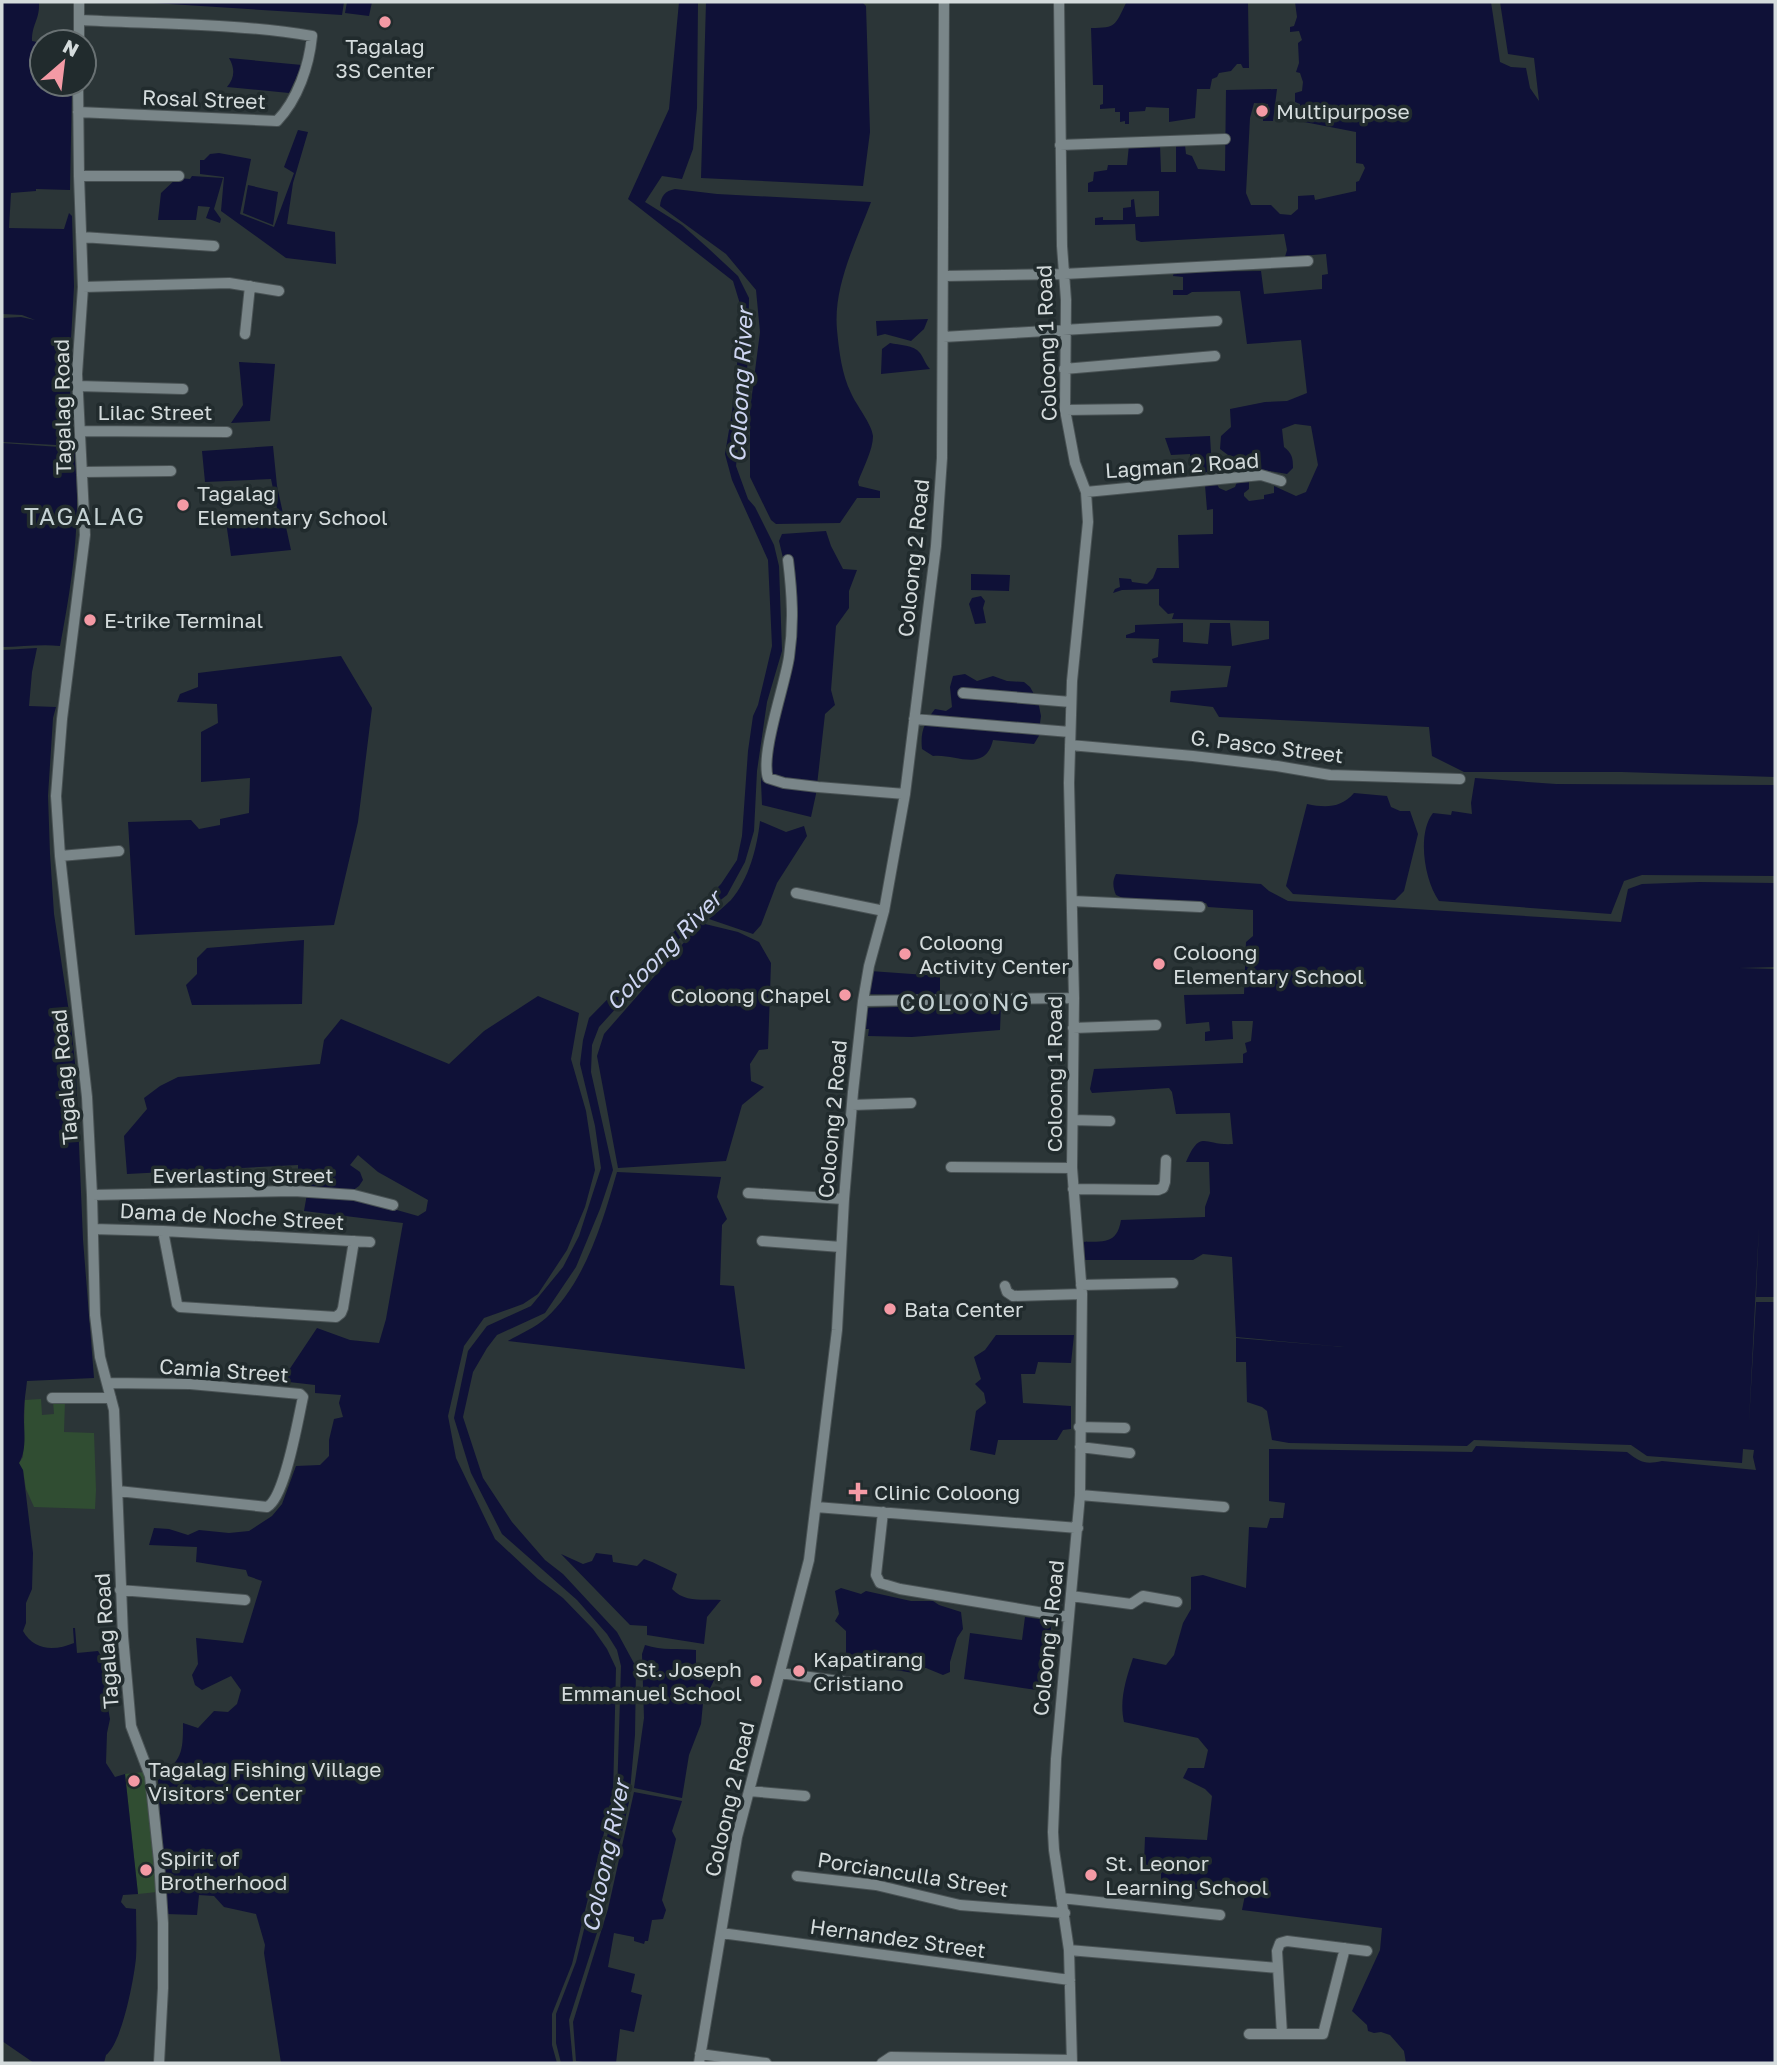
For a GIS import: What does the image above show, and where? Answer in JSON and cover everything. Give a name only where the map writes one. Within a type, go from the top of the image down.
[{"type":"street","points":[[79,2],[79,28]]},
{"type":"street","name":"Coloong 2 Road","points":[[699,2058],[737,1837],[809,1560],[837,1330],[844,1199],[863,1001],[869,966],[884,911],[905,794],[936,546],[942,458],[944,2]]},
{"type":"street","name":"Coloong 1 Road","points":[[1059,2],[1066,330],[1065,410],[1075,463],[1086,492],[1088,522],[1070,732],[1074,998],[1072,1168],[1082,1289],[1080,1495],[1056,1759],[1053,1832],[1069,1950],[1072,2061]]},
{"type":"street","name":"Rosal Street","points":[[78,112],[277,121],[302,79],[310,58],[312,36],[79,20]]},
{"type":"street","name":"Tagalag Road","points":[[78,98],[83,287],[78,386],[85,535],[58,754],[57,796],[60,856],[87,1097],[95,1315],[100,1357],[114,1410],[122,1636],[131,1726],[150,1776],[159,1861],[163,1923],[159,2063]]},
{"type":"street","points":[[1060,145],[1224,139]]},
{"type":"street","points":[[79,176],[179,176]]},
{"type":"street","points":[[82,237],[214,246]]},
{"type":"street","points":[[944,276],[1064,274],[1308,261]]},
{"type":"street","points":[[83,287],[229,283],[279,291]]},
{"type":"street","points":[[245,334],[250,286]]},
{"type":"street","points":[[943,337],[1217,321]]},
{"type":"street","points":[[1064,369],[1215,356]]},
{"type":"street","points":[[78,386],[183,389]]},
{"type":"street","points":[[1065,410],[1138,409]]},
{"type":"street","name":"Lilac Street","points":[[81,431],[228,432]]},
{"type":"street","points":[[83,472],[171,471]]},
{"type":"street","name":"Lagman 2 Road","points":[[1086,492],[1261,475],[1281,481]]},
{"type":"street","points":[[788,559],[793,612],[789,658],[766,764],[768,778],[818,787],[905,794]]},
{"type":"street","points":[[963,693],[1071,702]]},
{"type":"street","points":[[914,719],[1070,732]]},
{"type":"street","name":"G. Pasco Street","points":[[1070,745],[1205,757],[1330,775],[1461,779]]},
{"type":"street","points":[[60,856],[119,851]]},
{"type":"street","points":[[796,893],[884,911]]},
{"type":"street","points":[[1072,901],[1200,907]]},
{"type":"street","points":[[863,1001],[1074,998]]},
{"type":"street","points":[[1073,1028],[1156,1026]]},
{"type":"street","points":[[852,1105],[911,1103]]},
{"type":"street","points":[[1073,1120],[1110,1121]]},
{"type":"street","points":[[1073,1189],[1163,1188],[1166,1182],[1166,1160]]},
{"type":"street","points":[[951,1167],[1072,1168]]},
{"type":"street","name":"Everlasting Street","points":[[92,1195],[293,1191],[354,1195],[393,1205]]},
{"type":"street","points":[[748,1193],[844,1199]]},
{"type":"street","name":"Dama de Noche Street","points":[[93,1229],[370,1242]]},
{"type":"street","points":[[163,1231],[177,1304],[180,1307],[336,1317],[343,1308],[354,1241]]},
{"type":"street","points":[[761,1241],[841,1247]]},
{"type":"street","points":[[1005,1286],[1007,1292],[1013,1296],[1173,1283]]},
{"type":"street","name":"Camia Street","points":[[107,1383],[190,1384],[303,1397],[285,1476],[274,1502],[267,1507],[118,1491]]},
{"type":"street","points":[[52,1398],[111,1398]]},
{"type":"street","points":[[1079,1427],[1125,1428]]},
{"type":"street","points":[[1080,1447],[1130,1452]]},
{"type":"street","points":[[1080,1495],[1224,1507]]},
{"type":"street","points":[[816,1507],[1078,1528]]},
{"type":"street","points":[[883,1512],[876,1575],[880,1583],[900,1589],[1068,1617]]},
{"type":"street","points":[[121,1590],[245,1600]]},
{"type":"street","points":[[1071,1596],[1131,1604],[1143,1596],[1177,1602]]},
{"type":"street","points":[[780,1672],[861,1684]]},
{"type":"street","points":[[749,1790],[805,1796]]},
{"type":"street","name":"Porcianculla Street","points":[[797,1876],[876,1885],[960,1905],[1065,1913]]},
{"type":"street","points":[[1061,1898],[1220,1915]]},
{"type":"street","name":"Hernandez Street","points":[[721,1933],[1070,1980]]},
{"type":"street","points":[[1282,2034],[1278,1947],[1283,1941],[1367,1951]]},
{"type":"street","points":[[1250,2034],[1323,2034],[1345,1948]]},
{"type":"street","points":[[1069,1950],[1278,1968]]},
{"type":"street","points":[[882,2063],[891,2057],[1072,2061]]},
{"type":"street","points":[[699,2058],[766,2063]]},
{"type":"green space","points":[[41,1399],[42,1415],[54,1414],[53,1401],[65,1400],[64,1432],[94,1433],[95,1509],[34,1507],[19,1463],[23,1457],[25,1400]]},
{"type":"green space","points":[[144,1772],[157,1892],[138,1894],[125,1774]]},
{"type":"water","points":[[2,2],[39,2],[34,28],[28,28],[28,98],[72,98],[70,190],[36,189],[11,193],[9,228],[64,229],[69,213],[72,216],[74,286],[69,375],[74,446],[2,442],[2,318],[21,317],[35,320],[22,315],[2,314]]},
{"type":"water","points":[[138,2],[344,2],[342,15]]},
{"type":"water","points":[[347,2],[372,2],[369,16],[345,13]]},
{"type":"water","name":"Coloong River","points":[[679,2],[698,2],[697,108],[693,149],[682,179],[662,176],[645,202],[682,225],[709,249],[738,276],[749,298],[748,360],[736,466],[748,499],[755,507],[774,545],[779,566],[782,651],[767,702],[757,771],[754,831],[745,862],[727,895],[699,917],[599,1027],[592,1045],[591,1072],[613,1170],[600,1209],[576,1267],[545,1313],[497,1335],[487,1348],[473,1372],[463,1417],[483,1478],[512,1522],[545,1560],[563,1574],[617,1632],[636,1667],[635,1735],[629,1802],[604,1911],[569,2020],[573,2063],[561,2063],[556,2043],[556,2014],[576,1962],[617,1796],[621,1666],[617,1650],[607,1634],[577,1600],[502,1534],[471,1473],[454,1418],[468,1351],[487,1326],[531,1306],[563,1267],[579,1236],[601,1168],[595,1126],[580,1064],[589,1018],[721,884],[737,860],[742,836],[753,716],[772,646],[768,560],[732,480],[725,454],[741,327],[740,304],[733,281],[628,199],[669,109]]},
{"type":"water","points":[[706,2],[862,2],[866,6],[870,132],[863,186],[701,178]]},
{"type":"water","points":[[1248,2],[1249,68],[1237,64],[1231,71],[1219,73],[1212,79],[1210,89],[1197,89],[1195,118],[1169,122],[1169,108],[1146,107],[1145,111],[1129,112],[1129,124],[1125,124],[1125,121],[1120,122],[1120,112],[1115,112],[1115,108],[1100,109],[1103,104],[1103,85],[1093,85],[1091,28],[1111,26],[1117,21],[1126,3]]},
{"type":"water","points":[[1295,2],[1491,2],[1500,62],[1511,67],[1526,68],[1530,88],[1539,101],[1534,58],[1508,54],[1500,2],[1775,2],[1775,777],[1622,772],[1464,772],[1432,756],[1429,727],[1219,717],[1213,707],[1170,702],[1171,691],[1227,687],[1231,666],[1153,663],[1152,659],[1158,657],[1159,639],[1126,638],[1126,635],[1135,632],[1135,625],[1183,623],[1183,642],[1208,644],[1210,623],[1230,623],[1232,646],[1269,639],[1269,621],[1172,619],[1174,613],[1168,614],[1159,605],[1159,589],[1122,590],[1113,593],[1120,587],[1119,578],[1147,584],[1157,568],[1179,568],[1178,535],[1213,534],[1213,509],[1207,510],[1205,485],[1217,484],[1226,491],[1235,487],[1237,482],[1249,482],[1249,489],[1244,496],[1249,501],[1264,499],[1264,495],[1274,493],[1274,486],[1296,496],[1306,492],[1318,465],[1311,426],[1295,424],[1282,429],[1284,447],[1293,461],[1293,468],[1287,474],[1264,470],[1250,471],[1238,458],[1220,449],[1221,436],[1231,427],[1230,409],[1287,401],[1307,393],[1301,340],[1247,344],[1240,291],[1173,295],[1173,290],[1183,290],[1183,277],[1173,276],[1174,272],[1261,271],[1264,294],[1322,289],[1322,275],[1328,274],[1326,254],[1285,257],[1287,250],[1284,234],[1141,242],[1136,240],[1135,224],[1095,225],[1095,218],[1123,220],[1123,208],[1131,207],[1131,200],[1134,199],[1136,217],[1159,216],[1159,191],[1088,192],[1088,183],[1093,181],[1094,172],[1107,170],[1108,165],[1127,165],[1129,145],[1160,145],[1161,172],[1176,172],[1176,144],[1185,145],[1186,154],[1192,156],[1198,169],[1225,171],[1226,90],[1277,89],[1273,121],[1263,121],[1263,117],[1267,116],[1268,104],[1254,103],[1250,118],[1246,193],[1251,205],[1271,205],[1280,214],[1291,215],[1298,209],[1298,196],[1314,195],[1315,200],[1356,191],[1356,182],[1365,168],[1363,164],[1356,163],[1356,132],[1299,121],[1300,104],[1295,102],[1295,93],[1302,91],[1303,82],[1300,73],[1296,72],[1299,63],[1298,43],[1302,40],[1299,31],[1290,32],[1290,27],[1294,26],[1297,17]]},
{"type":"water","points":[[229,58],[302,65],[289,93],[227,87],[233,73]]},
{"type":"water","points":[[298,130],[308,132],[293,183],[287,224],[335,232],[336,264],[286,258],[221,211],[224,177],[200,174],[200,160],[210,154],[251,159],[240,214],[274,227],[294,173],[284,167]]},
{"type":"water","points":[[192,176],[223,178],[214,209],[221,219],[220,223],[206,218],[210,207],[198,206],[196,220],[158,220],[161,193],[177,178],[190,179]]},
{"type":"water","points":[[248,185],[278,192],[273,225],[243,213]]},
{"type":"water","points":[[675,189],[717,194],[871,202],[842,281],[837,330],[845,379],[873,436],[859,486],[880,491],[880,498],[857,498],[840,523],[776,524],[771,520],[750,477],[750,410],[760,332],[756,290],[726,254],[660,206],[664,194]]},
{"type":"water","points":[[928,319],[924,329],[911,341],[885,334],[877,336],[876,321]]},
{"type":"water","points":[[890,343],[917,350],[930,369],[881,374],[882,349]]},
{"type":"water","points":[[239,362],[275,364],[270,421],[231,423],[243,405]]},
{"type":"water","points":[[1210,436],[1212,470],[1193,477],[1190,454],[1171,455],[1165,438]]},
{"type":"water","points":[[2,443],[74,448],[77,523],[60,646],[2,647]]},
{"type":"water","points":[[273,446],[277,486],[291,550],[231,556],[225,515],[278,513],[271,479],[205,482],[202,451]]},
{"type":"water","points":[[826,531],[843,569],[857,570],[849,591],[849,608],[836,626],[831,690],[835,705],[825,714],[811,817],[762,805],[761,782],[772,706],[788,653],[787,575],[779,541],[782,534]]},
{"type":"water","points":[[971,574],[1010,575],[1009,591],[971,590]]},
{"type":"water","points":[[981,596],[985,601],[983,608],[986,623],[975,624],[969,604],[972,598]]},
{"type":"water","points":[[37,648],[29,706],[56,707],[48,796],[50,854],[54,914],[76,1073],[83,1240],[94,1378],[27,1381],[24,1444],[19,1463],[23,1470],[33,1553],[32,1589],[26,1603],[26,1623],[23,1631],[39,1646],[52,1648],[74,1643],[75,1628],[77,1653],[98,1651],[106,1664],[105,1691],[110,1719],[106,1763],[115,1777],[125,1774],[138,1894],[123,1895],[121,1902],[126,1908],[136,1909],[136,1958],[122,2025],[104,2063],[34,2063],[2,2041],[2,650]]},
{"type":"water","points":[[341,656],[372,708],[358,822],[334,925],[135,935],[128,822],[191,820],[199,829],[220,825],[220,819],[249,813],[250,778],[201,782],[201,732],[218,723],[217,704],[177,702],[180,694],[198,687],[198,673]]},
{"type":"water","points":[[965,674],[977,681],[993,676],[1007,681],[1024,682],[1030,687],[1038,701],[1043,729],[1034,744],[993,740],[983,756],[968,760],[933,756],[922,749],[923,732],[928,718],[935,709],[946,711],[952,707],[950,687],[953,676]]},
{"type":"water","points":[[1475,778],[1556,784],[1775,785],[1775,876],[1642,875],[1624,881],[1611,914],[1439,901],[1426,869],[1425,832],[1433,813],[1451,815],[1452,811],[1472,814]]},
{"type":"water","points":[[1354,793],[1387,796],[1391,807],[1410,811],[1418,834],[1404,891],[1395,900],[1293,894],[1286,886],[1307,804],[1333,806],[1344,802]]},
{"type":"water","points":[[760,821],[786,832],[804,826],[807,836],[777,883],[761,925],[753,934],[709,919],[731,900],[743,883],[757,842]]},
{"type":"water","points":[[1116,874],[1261,884],[1288,901],[1621,922],[1628,889],[1642,884],[1775,883],[1775,967],[1739,968],[1775,969],[1775,1297],[1756,1297],[1759,1226],[1749,1422],[1756,1302],[1775,1302],[1775,2063],[1406,2063],[1404,2051],[1390,2035],[1368,2031],[1367,2025],[1352,2011],[1380,1950],[1382,1928],[1242,1910],[1245,1895],[1161,1885],[1161,1869],[1144,1864],[1145,1837],[1207,1840],[1212,1796],[1205,1789],[1183,1778],[1188,1768],[1204,1768],[1208,1750],[1198,1738],[1124,1722],[1123,1698],[1128,1674],[1133,1658],[1166,1665],[1174,1655],[1183,1623],[1191,1609],[1191,1577],[1203,1575],[1246,1588],[1249,1527],[1267,1528],[1270,1518],[1283,1518],[1285,1503],[1269,1501],[1269,1449],[1472,1452],[1476,1446],[1627,1452],[1647,1463],[1662,1461],[1756,1470],[1754,1450],[1743,1449],[1742,1463],[1647,1456],[1631,1445],[1474,1440],[1467,1446],[1289,1443],[1272,1440],[1267,1411],[1247,1402],[1246,1362],[1236,1362],[1236,1338],[1344,1347],[1236,1337],[1232,1257],[1203,1254],[1193,1260],[1083,1260],[1082,1242],[1112,1238],[1121,1220],[1205,1217],[1210,1193],[1209,1162],[1186,1162],[1195,1145],[1200,1142],[1233,1144],[1230,1113],[1176,1114],[1169,1088],[1092,1093],[1090,1089],[1094,1069],[1243,1063],[1243,1054],[1247,1052],[1245,1043],[1251,1041],[1253,1021],[1232,1021],[1233,1039],[1205,1041],[1205,1032],[1210,1031],[1209,1022],[1186,1024],[1184,995],[1244,994],[1246,942],[1253,936],[1253,910],[1208,907],[1206,903],[1123,898],[1116,895],[1114,890]]},
{"type":"water","points":[[701,923],[738,932],[759,942],[771,963],[768,1049],[759,1050],[750,1064],[751,1081],[764,1087],[742,1105],[726,1161],[618,1168],[597,1056],[604,1034]]},
{"type":"water","points":[[304,940],[302,1004],[192,1005],[186,985],[197,974],[197,958],[207,948]]},
{"type":"water","points":[[870,971],[940,976],[940,996],[868,994]]},
{"type":"water","points":[[538,996],[579,1013],[571,1059],[586,1111],[595,1170],[585,1207],[567,1250],[538,1294],[523,1304],[484,1318],[464,1346],[448,1416],[456,1458],[495,1539],[563,1598],[593,1629],[616,1668],[613,1796],[572,1964],[552,2014],[552,2045],[557,2063],[281,2063],[265,1945],[256,1914],[224,1907],[214,1896],[199,1895],[197,1915],[166,1914],[158,1780],[180,1755],[183,1723],[198,1728],[214,1711],[228,1712],[237,1704],[241,1690],[231,1676],[202,1690],[195,1685],[192,1675],[198,1664],[196,1638],[243,1643],[262,1581],[248,1576],[246,1570],[196,1562],[197,1547],[149,1545],[154,1528],[188,1535],[199,1530],[229,1533],[249,1531],[272,1516],[282,1504],[296,1466],[320,1465],[329,1456],[329,1440],[334,1419],[343,1417],[339,1403],[341,1395],[315,1393],[315,1385],[289,1382],[287,1373],[317,1328],[350,1340],[379,1343],[386,1319],[403,1223],[304,1211],[307,1194],[365,1201],[418,1216],[426,1211],[428,1200],[378,1172],[358,1155],[350,1165],[360,1172],[363,1180],[352,1191],[302,1185],[298,1179],[298,1165],[127,1174],[124,1136],[147,1109],[144,1098],[178,1077],[320,1064],[324,1040],[341,1019],[449,1064],[484,1031]]},
{"type":"water","points":[[1001,1004],[1000,1030],[912,1037],[868,1036],[869,1029],[862,1029],[864,1008]]},
{"type":"water","points":[[617,1172],[721,1177],[717,1197],[727,1219],[722,1225],[720,1285],[734,1286],[745,1369],[508,1341],[546,1318],[572,1287],[599,1230]]},
{"type":"water","points":[[996,1335],[1074,1335],[1071,1363],[1038,1362],[1035,1374],[1021,1374],[1023,1403],[1071,1406],[1071,1429],[1063,1430],[1057,1440],[998,1440],[995,1455],[970,1450],[976,1411],[986,1403],[984,1393],[975,1384],[981,1379],[974,1357],[985,1350]]},
{"type":"water","points":[[596,1553],[612,1555],[613,1562],[637,1566],[644,1559],[677,1574],[672,1589],[677,1593],[695,1599],[721,1600],[707,1617],[704,1644],[647,1635],[647,1626],[630,1625],[561,1554],[583,1564],[592,1561]]},
{"type":"water","points":[[841,1588],[861,1594],[866,1591],[911,1601],[933,1601],[961,1612],[963,1629],[957,1638],[950,1672],[943,1675],[926,1668],[917,1668],[913,1673],[839,1660],[846,1654],[846,1631],[835,1621],[839,1614],[835,1591]]},
{"type":"water","points":[[1025,1617],[1052,1621],[1043,1691],[964,1679],[970,1633],[1022,1640]]},
{"type":"water","points":[[645,1645],[664,1649],[696,1650],[696,1667],[717,1669],[703,1703],[701,1724],[689,1755],[682,1798],[634,1788],[644,1718],[642,1654]]},
{"type":"water","points":[[634,1792],[682,1801],[672,1831],[676,1839],[662,1900],[666,1910],[663,1919],[652,1920],[648,1941],[644,1944],[634,1941],[634,1937],[614,1933],[608,1967],[635,1974],[631,1992],[642,1995],[634,2032],[620,2029],[616,2063],[576,2061],[573,2022],[608,1909]]},
{"type":"place","name":"Tagalag 3S Center","points":[[385,22]]},
{"type":"place","name":"Multipurpose","points":[[1262,111]]},
{"type":"place","name":"Tagalag Elementary School","points":[[183,505]]},
{"type":"place","name":"E-trike Terminal","points":[[90,620]]},
{"type":"place","name":"Coloong Activity Center","points":[[905,954]]},
{"type":"place","name":"Coloong Elementary School","points":[[1159,964]]},
{"type":"place","name":"Coloong Chapel","points":[[845,995]]},
{"type":"place","name":"Bata Center","points":[[890,1309]]},
{"type":"place","name":"Clinic Coloong","points":[[858,1492]]},
{"type":"place","name":"Kapatirang Cristiano","points":[[799,1671]]},
{"type":"place","name":"St. Joseph Emmanuel School","points":[[756,1681]]},
{"type":"place","name":"Tagalag Fishing Village Visitors' Center","points":[[134,1781]]},
{"type":"place","name":"Spirit of Brotherhood","points":[[146,1870]]},
{"type":"place","name":"St. Leonor Learning School","points":[[1091,1875]]},
{"type":"district","name":"TAGALAG","points":[[85,515]]},
{"type":"district","name":"COLOONG","points":[[965,1001]]}]
